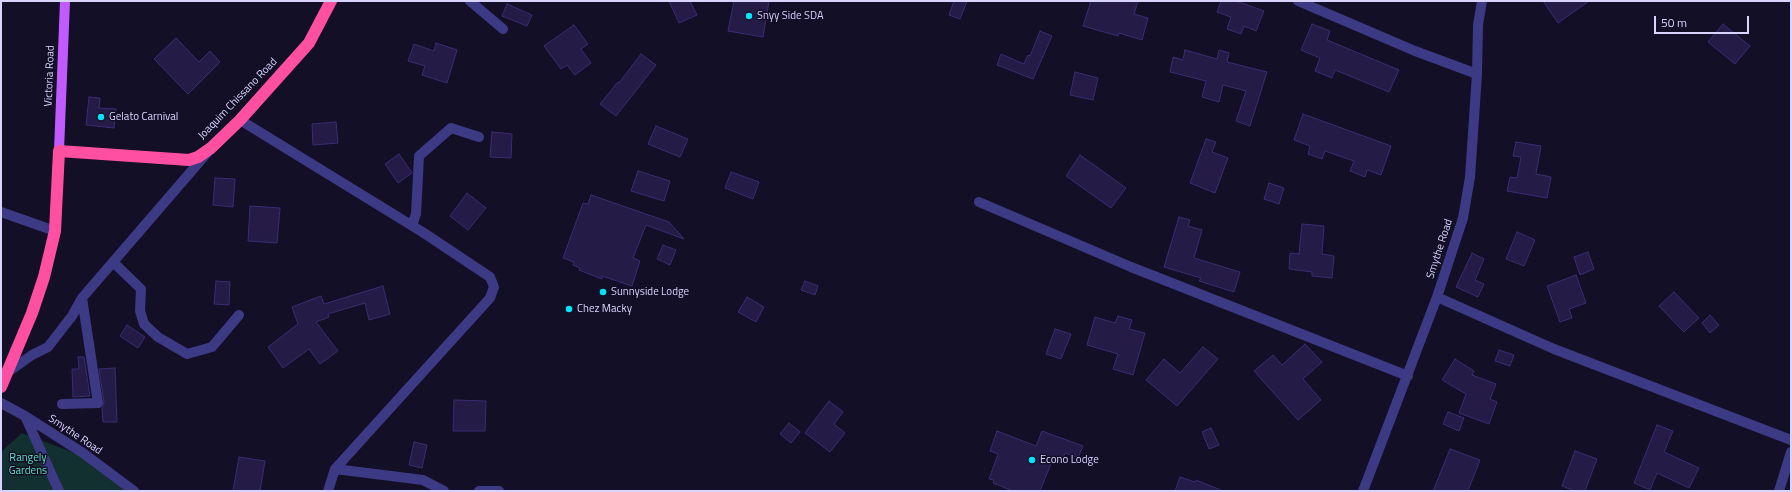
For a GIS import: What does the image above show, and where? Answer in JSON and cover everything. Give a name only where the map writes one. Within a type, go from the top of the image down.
[{"type":"highway","name":"Joaquim Chissano Road","points":[[59,151],[189,160],[198,157],[211,148],[240,120],[309,43],[332,1]]},
{"type":"highway","points":[[1,387],[32,313],[44,277],[55,230],[59,151]]},
{"type":"main road","name":"Victoria Road","points":[[59,151],[66,1]]},
{"type":"street","points":[[470,1],[503,29]]},
{"type":"street","points":[[1298,1],[1415,51],[1477,74]]},
{"type":"street","name":"Smythe Road","points":[[1363,491],[1437,297],[1463,218],[1470,177],[1477,74],[1478,25],[1482,1]]},
{"type":"street","points":[[240,120],[412,225],[490,278],[494,287],[490,298],[335,469],[328,491]]},
{"type":"street","points":[[412,225],[416,214],[419,156],[451,128],[479,137]]},
{"type":"street","points":[[8,372],[32,355],[48,347],[72,316],[82,298],[211,148]]},
{"type":"street","points":[[979,202],[1131,267],[1408,376]]},
{"type":"street","points":[[1,212],[55,230]]},
{"type":"street","points":[[113,262],[141,289],[140,311],[144,324],[158,338],[187,354],[212,347],[239,316]]},
{"type":"street","points":[[1437,297],[1554,349],[1791,440]]},
{"type":"street","points":[[62,404],[98,404],[82,298]]},
{"type":"street","name":"Smythe Road","points":[[1,403],[25,416],[83,453],[134,491]]},
{"type":"street","points":[[25,416],[59,491]]},
{"type":"street","points":[[1779,491],[1791,452]]},
{"type":"street","points":[[335,469],[423,480],[444,491]]},
{"type":"street","points":[[479,491],[499,491]]},
{"type":"green space","name":"Rangely Gardens","points":[[22,433],[98,462],[126,491],[1,491],[1,455],[3,450]]},
{"type":"building","points":[[669,1],[690,1],[697,15],[679,23]]},
{"type":"building","name":"Snyy Side SDA","points":[[734,1],[769,1],[763,37],[728,31]]},
{"type":"building","points":[[954,1],[967,1],[960,19],[949,15]]},
{"type":"building","points":[[1091,1],[1138,1],[1134,14],[1148,18],[1142,40],[1119,33],[1118,36],[1083,26]]},
{"type":"building","points":[[1221,1],[1236,1],[1264,11],[1256,31],[1244,26],[1241,34],[1227,29],[1231,17],[1217,12]]},
{"type":"building","points":[[1543,1],[1589,1],[1558,23]]},
{"type":"building","points":[[507,4],[532,15],[527,26],[502,16]]},
{"type":"building","points":[[1312,24],[1330,31],[1327,40],[1399,70],[1389,92],[1335,70],[1332,78],[1315,71],[1320,58],[1301,50]]},
{"type":"building","points":[[1723,24],[1750,46],[1735,64],[1708,42]]},
{"type":"building","points":[[574,25],[588,44],[581,49],[591,63],[575,75],[567,65],[561,69],[544,46]]},
{"type":"building","points":[[1040,31],[1052,36],[1033,79],[997,65],[1001,54],[1024,64],[1028,55],[1030,56]]},
{"type":"building","points":[[176,38],[199,62],[210,51],[220,62],[188,94],[154,59]]},
{"type":"building","points":[[436,43],[457,50],[447,83],[422,75],[425,66],[408,61],[414,44],[434,51]]},
{"type":"building","points":[[1185,50],[1217,59],[1219,50],[1229,53],[1227,62],[1267,72],[1250,126],[1236,121],[1246,91],[1223,85],[1219,102],[1202,97],[1206,81],[1170,72],[1173,57],[1183,60]]},
{"type":"building","points":[[641,54],[656,65],[616,116],[600,104],[618,82],[619,83]]},
{"type":"building","points":[[1075,72],[1098,78],[1093,100],[1070,95]]},
{"type":"building","name":"Gelato Carnival","points":[[89,97],[100,98],[99,108],[116,109],[114,128],[86,125]]},
{"type":"building","points":[[1303,114],[1391,146],[1381,175],[1367,170],[1365,177],[1350,171],[1354,161],[1325,151],[1322,159],[1308,154],[1310,146],[1294,140]]},
{"type":"building","points":[[336,122],[338,143],[313,145],[312,124]]},
{"type":"building","points":[[656,126],[688,139],[680,157],[648,144]]},
{"type":"building","points":[[492,132],[512,134],[511,158],[490,157]]},
{"type":"building","points":[[1206,139],[1216,142],[1212,152],[1228,158],[1215,193],[1190,183]]},
{"type":"building","points":[[1516,142],[1541,146],[1536,174],[1551,177],[1547,198],[1507,191],[1510,177],[1517,178],[1521,157],[1513,156]]},
{"type":"building","points":[[399,154],[412,173],[398,183],[385,164]]},
{"type":"building","points":[[1080,155],[1126,188],[1111,208],[1066,176]]},
{"type":"building","points":[[638,171],[670,181],[664,201],[631,191]]},
{"type":"building","points":[[731,172],[759,182],[753,199],[725,188]]},
{"type":"building","points":[[215,178],[235,179],[233,207],[213,205]]},
{"type":"building","points":[[1269,183],[1284,188],[1279,204],[1264,199]]},
{"type":"building","points":[[467,193],[486,208],[468,230],[450,216]]},
{"type":"building","points":[[591,195],[669,222],[684,239],[646,225],[633,258],[640,261],[632,286],[602,276],[602,279],[579,270],[580,268],[573,265],[574,262],[563,258],[583,203],[588,204]]},
{"type":"building","points":[[250,206],[280,208],[277,243],[248,241]]},
{"type":"building","points":[[1179,217],[1190,220],[1188,226],[1202,230],[1194,258],[1240,272],[1234,292],[1199,281],[1201,278],[1164,267]]},
{"type":"building","points":[[1302,224],[1324,226],[1322,254],[1334,256],[1332,278],[1312,276],[1312,272],[1289,269],[1290,253],[1299,254]]},
{"type":"building","points":[[1517,232],[1535,240],[1524,266],[1506,259]]},
{"type":"building","points":[[663,245],[676,250],[670,265],[657,259]]},
{"type":"building","points":[[1588,252],[1594,269],[1580,275],[1574,257]]},
{"type":"building","points":[[1472,253],[1484,259],[1475,280],[1484,284],[1478,297],[1456,287]]},
{"type":"building","points":[[1576,275],[1586,303],[1569,309],[1572,318],[1560,322],[1547,286]]},
{"type":"building","points":[[216,281],[230,282],[229,305],[214,304]]},
{"type":"building","points":[[805,281],[818,286],[815,295],[801,290]]},
{"type":"building","points":[[383,286],[390,314],[369,320],[365,303],[328,314],[329,317],[316,322],[338,351],[320,364],[309,349],[283,368],[268,347],[298,324],[292,307],[321,296],[324,304]]},
{"type":"building","points":[[1674,292],[1699,318],[1684,332],[1659,306]]},
{"type":"building","points":[[747,297],[764,307],[756,322],[738,312]]},
{"type":"building","points":[[1710,315],[1719,325],[1710,333],[1702,323]]},
{"type":"building","points":[[1118,316],[1132,320],[1129,329],[1145,333],[1133,375],[1113,369],[1118,354],[1087,345],[1095,317],[1115,323]]},
{"type":"building","points":[[127,325],[145,337],[138,348],[120,336]]},
{"type":"building","points":[[1055,329],[1071,334],[1061,359],[1046,354]]},
{"type":"building","points":[[1305,344],[1322,362],[1303,379],[1321,400],[1298,420],[1254,371],[1273,355],[1282,365]]},
{"type":"building","points":[[1203,347],[1218,359],[1177,406],[1146,380],[1164,359],[1180,373]]},
{"type":"building","points":[[1499,350],[1514,355],[1510,366],[1495,361]]},
{"type":"building","points":[[78,357],[84,357],[90,396],[73,397],[72,369],[79,369]]},
{"type":"building","points":[[1455,359],[1474,371],[1472,375],[1496,384],[1490,399],[1497,402],[1489,424],[1459,413],[1466,394],[1442,380]]},
{"type":"building","points":[[115,368],[117,422],[103,422],[102,408],[104,402],[99,369]]},
{"type":"building","points":[[454,400],[486,401],[485,431],[453,431]]},
{"type":"building","points":[[829,401],[843,412],[834,424],[845,433],[830,452],[805,433]]},
{"type":"building","points":[[1448,412],[1464,418],[1459,431],[1443,424]]},
{"type":"building","points":[[789,423],[800,432],[791,443],[780,434]]},
{"type":"building","points":[[1657,425],[1673,431],[1664,452],[1699,468],[1689,488],[1657,473],[1650,490],[1634,483]]},
{"type":"building","points":[[1211,428],[1219,445],[1209,449],[1202,432]]},
{"type":"building","name":"Econo Lodge","points":[[997,431],[1036,446],[1042,431],[1083,446],[1078,458],[1065,453],[1060,464],[1052,461],[1040,491],[1013,491],[993,483],[994,480],[989,479],[998,454],[990,451]]},
{"type":"building","points":[[414,442],[427,445],[422,468],[409,465]]},
{"type":"building","points":[[1450,449],[1480,460],[1468,491],[1433,491]]},
{"type":"building","points":[[1575,451],[1597,459],[1585,491],[1575,491],[1562,486]]},
{"type":"building","points":[[239,457],[265,461],[260,491],[233,491]]},
{"type":"building","points":[[1180,477],[1195,482],[1196,480],[1223,491],[1175,491]]},
{"type":"place","name":"Snyy Side SDA","points":[[749,16]]},
{"type":"place","name":"Gelato Carnival","points":[[101,117]]},
{"type":"place","name":"Sunnyside Lodge","points":[[603,292]]},
{"type":"place","name":"Chez Macky","points":[[569,309]]},
{"type":"place","name":"Econo Lodge","points":[[1032,460]]}]
